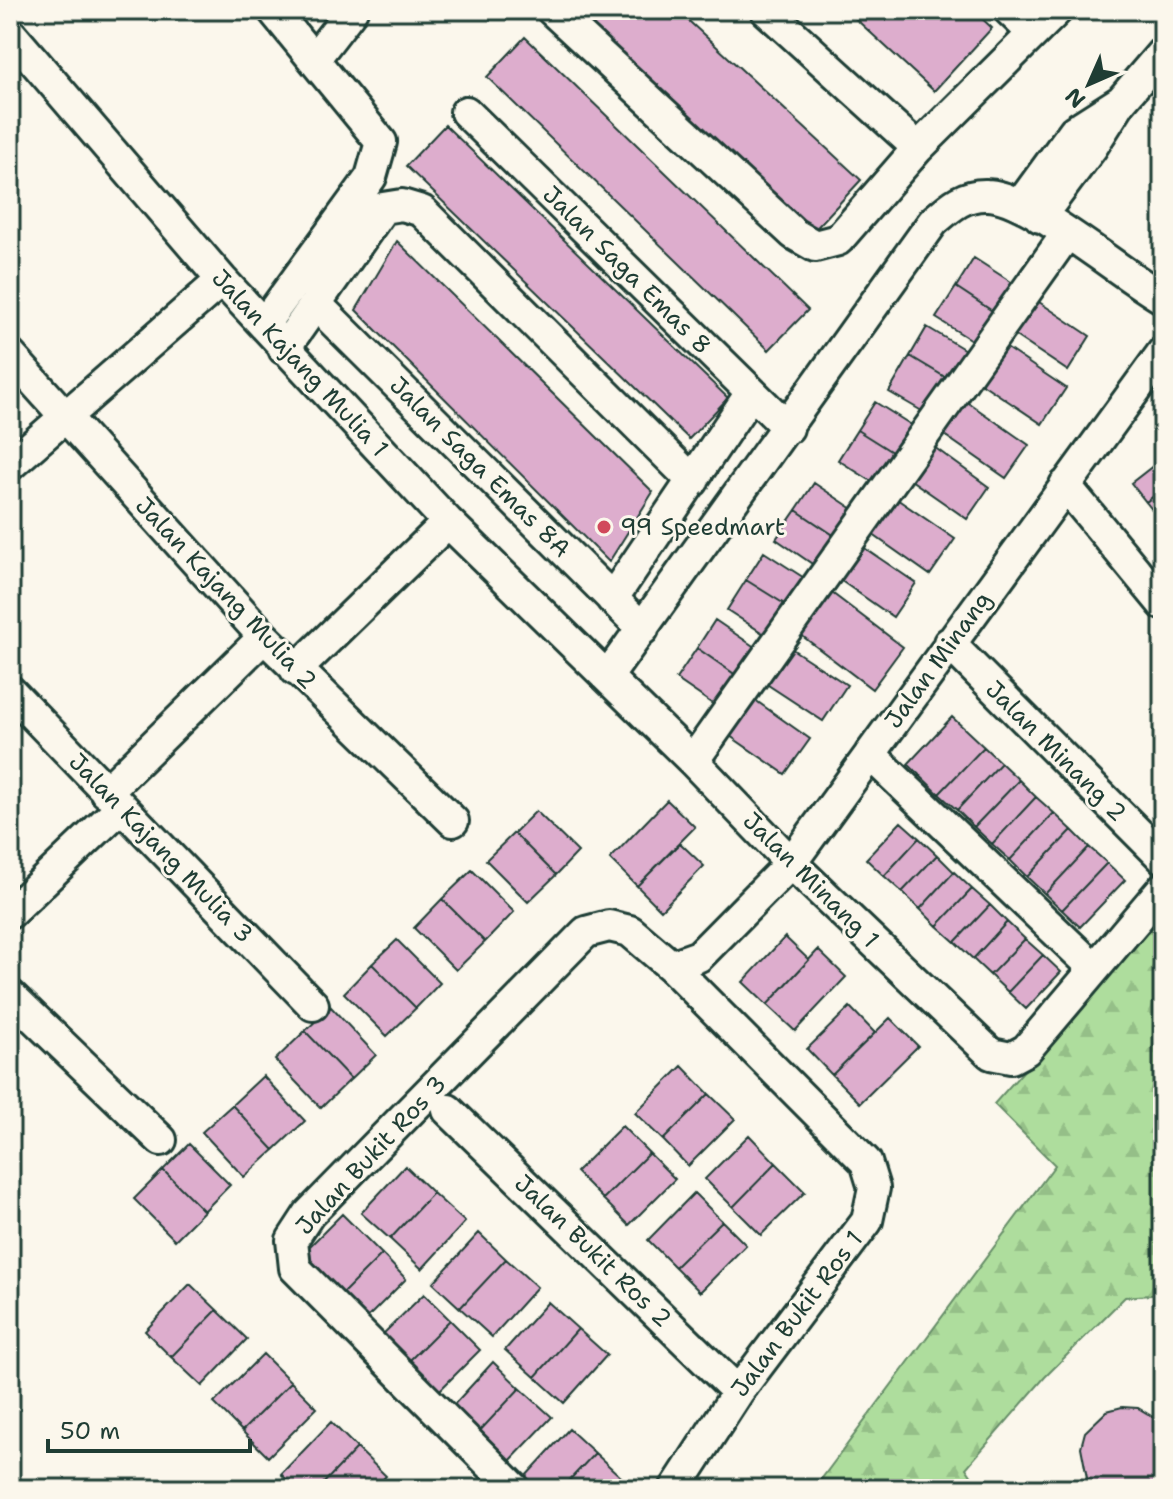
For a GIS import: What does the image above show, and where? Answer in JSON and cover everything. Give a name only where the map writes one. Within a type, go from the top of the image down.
[{"type":"street","points":[[264,324],[371,177],[381,142],[273,10]]},
{"type":"street","points":[[315,58],[352,10]]},
{"type":"street","points":[[552,10],[794,234],[815,246],[838,240],[918,148],[1057,10]]},
{"type":"street","points":[[766,10],[918,148]]},
{"type":"street","points":[[1009,10],[1033,33]]},
{"type":"street","name":"Jalan Kajang Mulia 1","points":[[10,33],[284,349],[448,522],[607,677]]},
{"type":"street","points":[[1030,211],[1092,147],[1121,101],[1163,52]]},
{"type":"street","name":"Jalan Saga Emas 8","points":[[466,112],[788,428]]},
{"type":"street","points":[[607,677],[933,222],[959,199],[988,194],[1030,211],[1163,298]]},
{"type":"street","points":[[284,349],[383,208],[402,205],[422,211],[693,481]]},
{"type":"street","points":[[693,761],[1066,235]]},
{"type":"street","points":[[10,465],[222,280]]},
{"type":"street","name":"Jalan Saga Emas 8A","points":[[317,305],[643,629]]},
{"type":"street","name":"Jalan Minang","points":[[680,976],[791,863],[1065,485],[1154,388],[1163,352]]},
{"type":"street","name":"Jalan Kajang Mulia 2","points":[[10,355],[264,637],[453,821]]},
{"type":"street","points":[[612,599],[751,393]]},
{"type":"street","points":[[1065,485],[1163,604]]},
{"type":"street","points":[[296,670],[448,522]]},
{"type":"street","points":[[10,913],[264,637]]},
{"type":"street","name":"Jalan Minang 2","points":[[949,643],[1163,858]]},
{"type":"street","name":"Jalan Minang 1","points":[[607,677],[791,863],[991,1054],[1011,1058],[1026,1050],[1094,968]]},
{"type":"street","name":"Jalan Kajang Mulia 3","points":[[10,691],[313,1005]]},
{"type":"street","points":[[870,754],[1094,968],[1163,888]]},
{"type":"street","name":"Jalan Bukit Ros 3","points":[[515,1489],[295,1268],[292,1240],[309,1214],[586,932],[609,926],[630,931],[680,976]]},
{"type":"street","name":"Jalan Bukit Ros 1","points":[[675,1489],[738,1392],[867,1221],[874,1188],[866,1162],[680,976]]},
{"type":"street","points":[[10,995],[161,1140]]},
{"type":"street","name":"Jalan Bukit Ros 2","points":[[448,1110],[738,1392]]},
{"type":"green space","points":[[1163,915],[1163,1294],[1125,1297],[1045,1377],[966,1468],[980,1489],[814,1489],[1055,1165],[994,1104]]},
{"type":"building","points":[[566,10],[677,10],[861,180],[809,236]]},
{"type":"building","points":[[846,10],[973,10],[992,28],[934,91]]},
{"type":"building","points":[[525,37],[808,310],[769,350],[487,77]]},
{"type":"building","points":[[445,125],[728,398],[689,439],[406,166]]},
{"type":"building","points":[[397,241],[653,492],[609,562],[356,310]]},
{"type":"building","points":[[974,258],[1022,289],[1003,318],[956,287]]},
{"type":"building","points":[[956,287],[1003,318],[984,348],[936,318]]},
{"type":"building","points":[[1036,300],[1090,336],[1068,371],[1014,335]]},
{"type":"building","points":[[927,327],[972,354],[955,383],[910,356]]},
{"type":"building","points":[[1005,347],[1066,388],[1042,424],[981,383]]},
{"type":"building","points":[[910,356],[955,383],[934,418],[889,392]]},
{"type":"building","points":[[963,399],[1029,445],[1006,478],[940,432]]},
{"type":"building","points":[[875,402],[921,431],[903,459],[857,430]]},
{"type":"building","points":[[857,430],[903,459],[884,489],[838,460]]},
{"type":"building","points":[[934,447],[989,487],[967,519],[911,480]]},
{"type":"building","points":[[1163,458],[1163,489],[1146,502],[1131,483]]},
{"type":"building","points":[[814,483],[862,515],[844,542],[796,510]]},
{"type":"building","points":[[1163,489],[1163,520],[1161,521],[1146,502]]},
{"type":"building","points":[[894,497],[955,539],[930,575],[869,532]]},
{"type":"building","points":[[796,510],[844,542],[824,572],[776,539]]},
{"type":"building","points":[[863,547],[916,583],[893,617],[840,580]]},
{"type":"building","points":[[764,552],[812,583],[794,610],[746,580]]},
{"type":"building","points":[[746,580],[794,610],[775,641],[727,610]]},
{"type":"building","points":[[828,590],[903,647],[872,689],[797,632]]},
{"type":"building","points":[[715,620],[762,652],[743,680],[697,648]]},
{"type":"building","points":[[789,647],[847,685],[823,721],[765,683]]},
{"type":"building","points":[[697,648],[743,680],[723,711],[676,679]]},
{"type":"building","points":[[755,700],[810,739],[785,774],[730,736]]},
{"type":"building","points":[[952,717],[984,747],[939,794],[908,764]]},
{"type":"building","points":[[984,747],[1001,763],[957,810],[939,794]]},
{"type":"building","points":[[1001,763],[1019,780],[974,827],[957,810]]},
{"type":"building","points":[[1019,780],[1036,797],[992,844],[974,827]]},
{"type":"building","points":[[1036,797],[1054,813],[1010,860],[992,844]]},
{"type":"building","points":[[667,800],[695,827],[637,886],[610,859]]},
{"type":"building","points":[[536,811],[578,852],[556,875],[514,833]]},
{"type":"building","points":[[1054,813],[1072,830],[1027,877],[1010,860]]},
{"type":"building","points":[[901,822],[919,838],[884,876],[866,859]]},
{"type":"building","points":[[1072,830],[1089,847],[1045,894],[1027,877]]},
{"type":"building","points":[[514,833],[556,875],[528,902],[486,860]]},
{"type":"building","points":[[919,838],[937,855],[902,892],[884,876]]},
{"type":"building","points":[[680,843],[704,866],[661,910],[637,886]]},
{"type":"building","points":[[1089,847],[1107,863],[1062,910],[1045,894]]},
{"type":"building","points":[[937,855],[954,872],[920,909],[902,892]]},
{"type":"building","points":[[1107,863],[1125,880],[1080,927],[1062,910]]},
{"type":"building","points":[[472,870],[514,912],[485,942],[442,899]]},
{"type":"building","points":[[954,872],[972,889],[937,926],[920,909]]},
{"type":"building","points":[[972,889],[990,905],[955,942],[937,926]]},
{"type":"building","points":[[442,899],[485,942],[456,970],[414,928]]},
{"type":"building","points":[[990,905],[1007,922],[973,959],[955,942]]},
{"type":"building","points":[[1007,922],[1025,939],[990,975],[973,959]]},
{"type":"building","points":[[785,937],[809,960],[767,1005],[743,982]]},
{"type":"building","points":[[1025,939],[1043,955],[1008,992],[990,975]]},
{"type":"building","points":[[397,940],[440,983],[416,1008],[372,964]]},
{"type":"building","points":[[818,950],[846,977],[795,1031],[767,1005]]},
{"type":"building","points":[[1043,955],[1061,972],[1026,1009],[1008,992]]},
{"type":"building","points":[[372,964],[416,1008],[387,1036],[344,993]]},
{"type":"building","points":[[331,1007],[376,1055],[351,1079],[305,1031]]},
{"type":"building","points":[[850,1007],[875,1033],[832,1075],[807,1049]]},
{"type":"building","points":[[890,1018],[918,1046],[860,1103],[832,1075]]},
{"type":"building","points":[[305,1031],[351,1079],[321,1108],[275,1060]]},
{"type":"building","points":[[682,1066],[709,1094],[663,1140],[635,1113]]},
{"type":"building","points":[[263,1076],[305,1121],[274,1150],[232,1105]]},
{"type":"building","points":[[709,1094],[735,1119],[688,1166],[663,1140]]},
{"type":"building","points":[[232,1105],[274,1150],[244,1177],[202,1132]]},
{"type":"building","points":[[622,1126],[649,1153],[603,1199],[576,1172]]},
{"type":"building","points":[[749,1135],[776,1163],[733,1207],[705,1179]]},
{"type":"building","points":[[189,1144],[230,1185],[204,1211],[163,1170]]},
{"type":"building","points":[[649,1153],[675,1179],[629,1225],[603,1199]]},
{"type":"building","points":[[776,1163],[805,1192],[761,1235],[733,1207]]},
{"type":"building","points":[[405,1166],[433,1193],[390,1239],[361,1213]]},
{"type":"building","points":[[163,1170],[204,1211],[175,1240],[134,1199]]},
{"type":"building","points":[[433,1193],[465,1222],[422,1269],[390,1239]]},
{"type":"building","points":[[694,1193],[722,1221],[675,1267],[648,1240]]},
{"type":"building","points":[[342,1214],[382,1254],[338,1298],[298,1258]]},
{"type":"building","points":[[722,1221],[746,1245],[700,1292],[675,1267]]},
{"type":"building","points":[[479,1233],[506,1259],[460,1308],[433,1283]]},
{"type":"building","points":[[382,1254],[406,1279],[363,1322],[338,1298]]},
{"type":"building","points":[[506,1259],[537,1287],[492,1337],[460,1308]]},
{"type":"building","points":[[190,1284],[217,1310],[171,1357],[145,1331]]},
{"type":"building","points":[[424,1294],[450,1320],[406,1364],[380,1337]]},
{"type":"building","points":[[548,1302],[578,1329],[535,1377],[505,1350]]},
{"type":"building","points":[[217,1310],[247,1339],[202,1386],[171,1357]]},
{"type":"building","points":[[450,1320],[480,1350],[436,1394],[406,1364]]},
{"type":"building","points":[[578,1329],[607,1355],[564,1403],[535,1377]]},
{"type":"building","points":[[263,1354],[291,1382],[242,1431],[214,1403]]},
{"type":"building","points":[[493,1362],[520,1388],[476,1435],[449,1410]]},
{"type":"building","points":[[291,1382],[317,1408],[268,1457],[242,1431]]},
{"type":"building","points":[[520,1388],[552,1417],[507,1464],[476,1435]]},
{"type":"building","points":[[1122,1407],[1138,1408],[1163,1423],[1163,1485],[1159,1489],[1096,1489],[1087,1478],[1081,1447],[1085,1432],[1107,1411]]},
{"type":"building","points":[[331,1422],[357,1448],[318,1489],[296,1489],[281,1474]]},
{"type":"building","points":[[569,1429],[595,1453],[561,1489],[536,1489],[524,1478]]},
{"type":"building","points":[[357,1448],[386,1476],[374,1489],[318,1489]]},
{"type":"building","points":[[595,1453],[621,1477],[610,1489],[561,1489]]},
{"type":"place","name":"99 Speedmart","points":[[604,527]]}]
